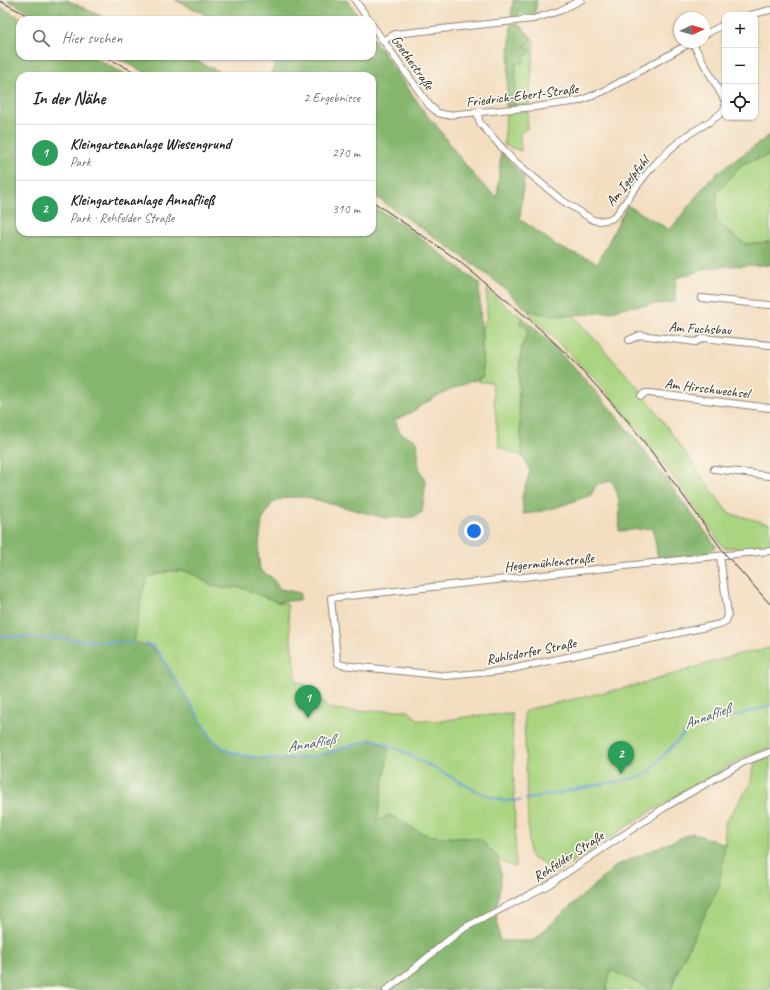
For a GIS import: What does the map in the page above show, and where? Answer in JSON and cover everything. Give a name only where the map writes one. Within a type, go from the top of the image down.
[{"type":"street","points":[[355,0],[366,16]]},
{"type":"street","points":[[384,41],[395,34],[533,19],[559,11],[582,0]]},
{"type":"street","points":[[758,13],[770,10]]},
{"type":"street","points":[[710,32],[722,26]]},
{"type":"street","name":"Goethestraße","points":[[376,30],[428,105],[436,112]]},
{"type":"street","name":"Friedrich-Ebert-Straße","points":[[436,112],[447,115],[570,103],[588,98],[615,86],[682,48]]},
{"type":"street","name":"Am Igelpfuhl","points":[[477,112],[480,123],[512,159],[552,193],[593,220],[600,221],[611,219],[617,214],[648,171],[668,150],[721,114],[725,108],[725,101],[695,48]]},
{"type":"street","points":[[701,298],[770,305]]},
{"type":"street","name":"Am Fuchsbau","points":[[629,340],[640,335],[696,342],[703,338],[770,346]]},
{"type":"street","name":"Am Hirschwechsel","points":[[642,396],[645,393],[650,393],[770,408]]},
{"type":"street","points":[[714,469],[770,476]]},
{"type":"street","name":"Hegermühlenstraße","points":[[331,598],[770,551]]},
{"type":"street","name":"Ruhlsdorfer Straße","points":[[331,598],[337,659],[338,663],[342,665],[447,676],[491,672],[507,670],[720,624],[726,621],[728,614],[720,556]]},
{"type":"street","name":"Rehfelder Straße","points":[[386,990],[400,981],[466,927],[548,884],[667,806],[744,762],[770,752]]},
{"type":"green space","points":[[7,0],[67,0],[101,16],[37,16]]},
{"type":"green space","points":[[175,0],[347,0],[358,16],[208,16]]},
{"type":"green space","points":[[513,0],[537,0],[535,14],[523,18],[523,14],[520,12],[518,18],[511,19]]},
{"type":"green space","points":[[0,7],[17,16],[16,16],[16,60],[99,60],[121,72],[16,72],[16,236],[376,236],[376,208],[401,223],[479,283],[483,377],[440,395],[395,420],[400,433],[417,441],[419,468],[426,482],[422,512],[414,517],[385,518],[306,497],[287,497],[272,503],[262,521],[258,553],[260,570],[271,577],[280,589],[300,593],[300,600],[278,602],[239,587],[222,589],[185,571],[167,571],[148,577],[142,593],[134,642],[149,646],[160,654],[213,740],[228,751],[251,757],[281,759],[311,757],[373,739],[389,749],[377,821],[390,815],[420,832],[431,836],[480,839],[497,857],[499,862],[501,879],[496,913],[500,941],[532,941],[617,865],[692,833],[725,844],[719,887],[676,973],[671,990],[652,990],[611,970],[606,990],[0,990]]},
{"type":"green space","points":[[516,23],[531,37],[529,44],[523,47],[531,47],[530,54],[524,56],[524,62],[522,64],[517,62],[516,64],[515,105],[506,106],[511,24]]},
{"type":"green space","points":[[531,37],[534,41],[529,105],[506,107],[515,104],[516,64],[517,62],[524,62],[524,56],[527,55],[523,47],[531,40]]},
{"type":"green space","points":[[376,43],[431,121],[433,121],[479,181],[497,197],[501,152],[524,177],[520,219],[559,247],[598,263],[627,205],[670,230],[705,185],[717,173],[770,135],[770,155],[742,164],[717,192],[716,221],[745,244],[770,242],[770,265],[710,268],[676,278],[675,302],[619,308],[617,311],[574,315],[551,315],[530,311],[503,287],[455,251],[376,197],[376,72],[272,72],[276,60],[376,60]]},
{"type":"green space","points":[[121,60],[195,60],[220,72],[144,72]]},
{"type":"green space","points":[[528,111],[527,129],[521,132],[520,136],[521,151],[504,145],[506,113]]},
{"type":"green space","points":[[770,155],[770,242],[745,244],[716,222],[717,192],[742,164]]},
{"type":"green space","points":[[487,290],[508,308],[522,317],[520,323],[529,330],[524,340],[520,359],[518,387],[523,457],[499,447],[492,382],[479,382],[477,380],[483,377],[482,326],[487,318]]},
{"type":"green space","points":[[528,311],[573,315],[642,392],[728,513],[770,524],[770,548],[735,550],[734,547],[724,548],[684,491],[622,410],[598,382],[531,316]]},
{"type":"green space","points":[[522,317],[576,370],[625,426],[716,546],[709,553],[658,559],[653,528],[619,531],[620,511],[617,493],[612,481],[597,484],[591,495],[549,509],[523,514],[522,496],[530,471],[523,457],[520,429],[519,377],[522,346],[529,330],[520,323]]},
{"type":"green space","points":[[170,571],[185,571],[222,589],[239,587],[287,604],[296,681],[306,685],[328,708],[350,711],[407,710],[419,720],[441,721],[472,716],[512,714],[516,867],[502,862],[480,839],[431,836],[377,821],[373,739],[311,757],[281,759],[251,757],[228,751],[213,740],[160,654],[134,642],[142,593],[148,577]]},
{"type":"green space","points":[[770,648],[770,748],[748,755],[683,792],[555,873],[537,859],[534,860],[529,852],[524,712],[533,708],[642,684],[735,655]]},
{"type":"green space","points":[[770,757],[770,990],[671,990],[725,844],[724,824],[750,785],[755,763]]},
{"type":"green space","points":[[611,970],[652,990],[606,990]]},
{"type":"waterway","name":"Annafließ","points":[[0,636],[133,643]]},
{"type":"waterway","name":"Annafließ","points":[[146,644],[153,646],[160,654],[213,740],[228,751],[251,757],[281,759],[311,757],[373,739],[402,751],[481,793],[504,801],[521,800]]},
{"type":"waterway","name":"Annafließ","points":[[526,799],[639,777],[649,773],[655,764],[686,732],[706,724],[770,706]]},
{"type":"tram line","points":[[0,1],[28,16]]},
{"type":"tram line","points":[[112,60],[134,72]]},
{"type":"tram line","points":[[376,204],[455,258],[529,319],[572,359],[627,420],[726,555],[770,604]]},
{"type":"place","name":"Kleingartenanlage Wiesengrund","points":[[308,718]]},
{"type":"place","name":"Kleingartenanlage Annafließ","points":[[621,774]]}]
